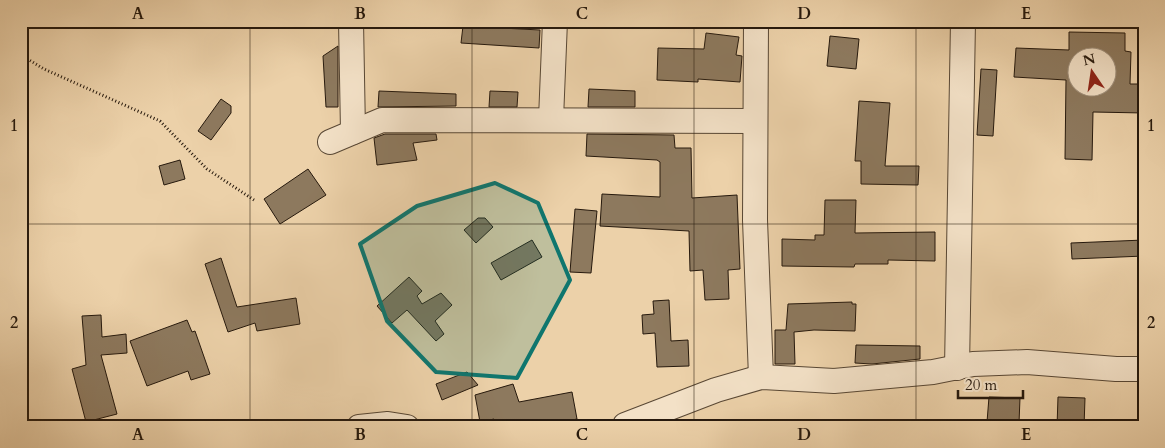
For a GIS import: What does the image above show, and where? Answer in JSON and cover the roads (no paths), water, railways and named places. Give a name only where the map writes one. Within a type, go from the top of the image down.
[{"type":"street","points":[[351,21],[353,132]]},
{"type":"street","points":[[551,119],[555,21]]},
{"type":"street","points":[[756,21],[755,220],[761,377]]},
{"type":"street","points":[[957,368],[963,21]]},
{"type":"street","points":[[330,142],[382,120],[755,121]]},
{"type":"street","points":[[625,426],[716,390],[761,377],[834,382],[933,372],[973,364],[1028,362],[1116,369],[1144,369]]},
{"type":"street","points":[[359,427],[388,424],[407,427]]}]
